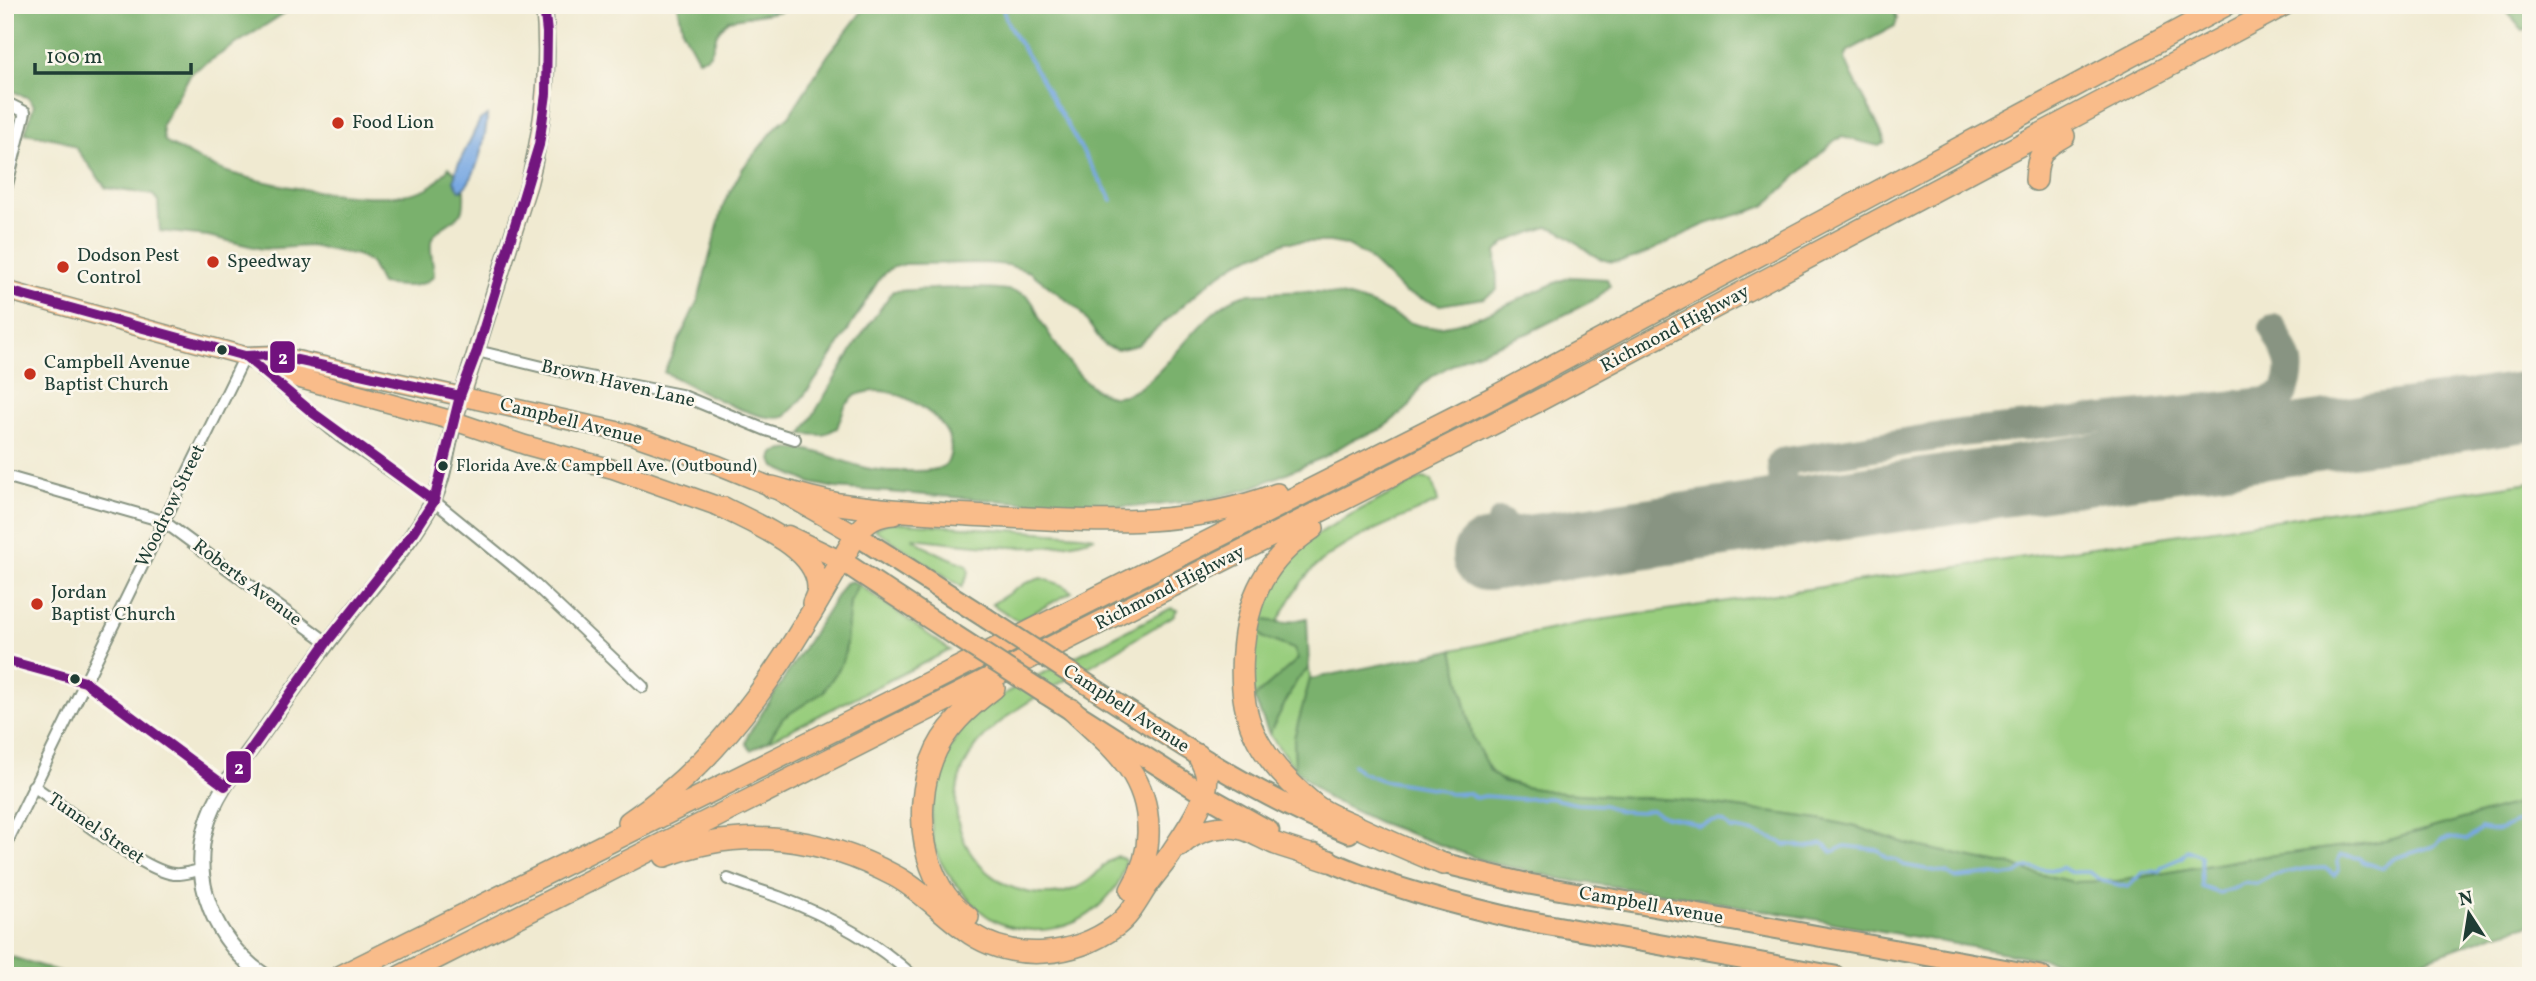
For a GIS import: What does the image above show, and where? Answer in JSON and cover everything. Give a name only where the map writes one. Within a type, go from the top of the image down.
[{"type":"highway","points":[[2180,30],[2196,12],[2209,5]]},
{"type":"highway","name":"Richmond Highway","points":[[1424,433],[2226,5]]},
{"type":"highway","name":"Richmond Highway","points":[[1060,644],[1650,342],[2284,5]]},
{"type":"highway","points":[[1975,169],[2009,163],[2020,166],[2036,180],[2038,158],[2046,147],[2285,13],[2293,5]]},
{"type":"highway","points":[[488,902],[631,821],[681,784],[721,744],[768,682],[809,618],[856,535],[875,517],[888,514],[966,515],[1088,521],[1155,521],[1198,516],[1266,498],[1340,465],[1424,433]]},
{"type":"highway","points":[[341,976],[1424,433]]},
{"type":"highway","points":[[1380,482],[1348,509],[1293,541],[1274,562],[1261,583],[1251,608],[1242,665],[1245,696],[1254,732],[1270,758],[1318,807],[1443,864]]},
{"type":"highway","points":[[772,487],[836,503],[966,515]]},
{"type":"highway","points":[[724,508],[802,553],[813,572],[818,588],[809,618]]},
{"type":"highway","name":"Campbell Avenue","points":[[856,535],[1198,755],[1311,818],[1367,841],[1443,864],[1529,884],[2041,976]]},
{"type":"highway","name":"Campbell Avenue","points":[[842,561],[1205,795],[1264,829],[1329,861],[1372,878],[1511,917],[1835,976]]},
{"type":"highway","points":[[1060,644],[968,708],[946,734],[932,759],[924,790],[922,821],[928,856],[942,889],[963,913],[987,929],[1013,938],[1043,942],[1075,935],[1101,920],[1121,905],[1140,875],[1149,846],[1145,797],[1139,781],[1118,753],[1071,709]]},
{"type":"highway","points":[[401,976],[1060,644]]},
{"type":"highway","points":[[521,916],[691,846],[724,839],[770,839],[830,849],[897,877],[926,896],[970,933],[993,946],[1025,952],[1058,952],[1083,944],[1117,926],[1136,904],[1186,830],[1205,795],[1207,776],[1198,755]]},
{"type":"highway","points":[[1168,857],[1189,836],[1209,829],[1229,827],[1329,861]]},
{"type":"main road","points":[[454,421],[539,145],[546,94],[547,33],[544,5]]},
{"type":"main road","name":"Campbell Avenue","points":[[8,291],[245,356],[275,372],[613,468],[779,530],[842,561]]},
{"type":"main road","name":"Campbell Avenue","points":[[245,356],[274,355],[626,433],[718,464],[772,487],[856,535]]},
{"type":"street","points":[[5,102],[25,111],[5,193]]},
{"type":"street","points":[[5,316],[8,291]]},
{"type":"street","name":"Brown Haven Lane","points":[[477,352],[681,395],[795,439]]},
{"type":"street","name":"Campbell Avenue","points":[[245,356],[280,389],[339,436],[434,501],[527,577],[643,687]]},
{"type":"street","name":"Woodrow Street","points":[[5,846],[245,356]]},
{"type":"street","points":[[265,976],[249,965],[221,930],[205,892],[201,870],[207,824],[225,786],[327,642],[414,533],[434,501],[454,421]]},
{"type":"street","name":"Roberts Avenue","points":[[5,476],[163,521],[327,642]]},
{"type":"street","points":[[5,660],[85,682],[225,786]]},
{"type":"street","name":"Tunnel Street","points":[[33,786],[132,855],[160,870],[176,875],[201,870]]},
{"type":"street","points":[[728,879],[817,912],[856,932],[913,976]]},
{"type":"green space","points":[[5,5],[292,5],[286,12],[191,73],[162,125],[164,140],[201,161],[234,174],[334,194],[390,196],[413,193],[434,184],[449,167],[455,173],[454,181],[460,190],[464,190],[464,207],[459,216],[438,230],[432,238],[434,276],[416,285],[381,284],[370,262],[357,255],[310,246],[262,249],[208,236],[160,231],[158,201],[153,195],[106,188],[76,148],[62,140],[25,133],[34,105],[29,98],[5,88]]},
{"type":"green space","points":[[678,5],[784,5],[781,11],[728,20],[717,34],[710,54],[698,59],[683,31]]},
{"type":"green space","points":[[867,5],[1892,5],[1897,19],[1895,26],[1848,51],[1845,58],[1885,142],[1879,146],[1842,137],[1835,140],[1766,205],[1704,225],[1630,259],[1608,261],[1599,258],[1563,233],[1547,227],[1506,242],[1496,252],[1497,290],[1484,298],[1440,305],[1405,293],[1365,255],[1346,245],[1330,242],[1286,242],[1238,262],[1213,279],[1138,345],[1117,350],[1104,345],[1078,309],[1030,272],[1008,265],[986,263],[905,264],[891,268],[880,278],[818,376],[791,410],[782,417],[756,415],[723,402],[664,372],[698,300],[724,203],[743,168],[778,125],[789,116],[828,55]]},
{"type":"green space","points":[[2501,5],[2531,5],[2531,27],[2522,30]]},
{"type":"green space","points":[[1571,277],[1607,279],[1610,286],[1598,298],[1528,333],[1468,356],[1434,375],[1421,386],[1410,406],[1380,430],[1352,440],[1324,457],[1249,489],[1211,499],[1147,506],[1083,507],[835,488],[811,483],[775,467],[772,460],[774,453],[797,449],[818,452],[862,467],[882,470],[929,471],[946,464],[950,455],[950,444],[940,423],[921,406],[888,392],[856,395],[845,406],[837,428],[823,435],[802,434],[858,340],[893,291],[981,288],[1014,291],[1025,295],[1033,303],[1062,354],[1081,377],[1102,393],[1112,396],[1128,394],[1144,384],[1210,316],[1226,303],[1243,295],[1294,291],[1331,293],[1368,303],[1415,324],[1432,327],[1466,321]]},
{"type":"green space","points":[[1422,478],[1432,480],[1438,502],[1373,530],[1327,557],[1308,574],[1277,623],[1259,619],[1280,570],[1302,545],[1334,524]]},
{"type":"green space","points":[[2531,482],[2531,800],[2385,841],[2251,858],[2118,881],[2074,882],[2029,872],[2014,865],[1908,844],[1857,827],[1819,819],[1679,800],[1562,793],[1524,787],[1495,777],[1478,751],[1453,650],[1586,622]]},
{"type":"green space","points":[[889,522],[1095,537],[1075,543],[1029,547],[912,538],[931,550],[967,565],[969,572],[962,587],[874,529]]},
{"type":"green space","points":[[1041,578],[1062,585],[1072,592],[1018,621],[992,604],[1026,583]]},
{"type":"green space","points":[[852,581],[858,584],[850,602],[845,653],[840,667],[823,692],[783,718],[768,741],[751,750],[746,743],[748,735],[845,583]]},
{"type":"green space","points":[[858,584],[950,650],[768,741],[782,718],[823,692],[839,667],[845,653],[850,602]]},
{"type":"green space","points":[[1171,608],[1177,610],[1173,616],[1013,712],[978,744],[963,768],[957,794],[958,819],[965,843],[979,864],[999,881],[1023,891],[1057,894],[1085,883],[1118,856],[1125,860],[1120,879],[1113,890],[1090,914],[1078,921],[1038,930],[1010,927],[991,919],[971,902],[950,877],[934,846],[931,822],[934,794],[944,762],[956,737],[978,713],[1010,690]]},
{"type":"green space","points":[[1307,618],[1309,668],[1297,680],[1269,734],[1254,698],[1298,659],[1294,649],[1264,638],[1256,630],[1259,619],[1284,623]]},
{"type":"green space","points":[[1256,630],[1264,638],[1294,649],[1298,659],[1254,698],[1251,669]]},
{"type":"green space","points":[[1453,650],[1473,738],[1490,771],[1502,781],[1562,793],[1679,800],[1819,819],[1856,827],[1908,844],[2014,865],[2029,872],[2074,882],[2118,881],[2251,858],[2385,841],[2531,800],[2531,924],[2495,934],[2381,976],[2136,976],[1683,896],[1567,880],[1487,862],[1378,822],[1327,798],[1295,769],[1294,738],[1310,679]]},
{"type":"green space","points":[[1309,668],[1310,679],[1294,738],[1295,769],[1269,734],[1297,680]]},
{"type":"green space","points":[[5,955],[74,976],[5,976]]},
{"type":"water","points":[[487,115],[483,145],[476,168],[466,186],[460,190],[454,181],[457,167],[480,120]]},
{"type":"waterway","points":[[769,9],[772,5]]},
{"type":"waterway","points":[[1002,5],[1010,28],[1112,200]]},
{"type":"waterway","points":[[1353,765],[1361,772],[1381,780],[1438,789],[1450,794],[1468,793],[1476,798],[1549,798],[1577,804],[1604,805],[1619,811],[1651,810],[1699,826],[1719,821],[1731,829],[1759,834],[1785,845],[1805,847],[1821,843],[1832,852],[1845,846],[1878,850],[1887,858],[1903,865],[1947,873],[1955,878],[1993,874],[2005,876],[2029,868],[2055,870],[2062,867],[2070,872],[2089,872],[2103,881],[2128,887],[2143,872],[2159,871],[2163,866],[2181,858],[2188,850],[2201,856],[2202,887],[2219,893],[2244,883],[2256,884],[2273,875],[2304,869],[2325,868],[2334,875],[2339,870],[2337,862],[2341,855],[2359,858],[2381,868],[2395,858],[2434,846],[2441,840],[2467,840],[2481,829],[2495,831],[2531,816]]},
{"type":"taxiway","points":[[1786,513],[1781,462],[1960,433],[2267,401],[2283,394],[2289,376],[2288,360],[2273,328]]},
{"type":"taxiway","points":[[2283,394],[2260,422],[2260,435],[2283,441]]},
{"type":"taxiway","points":[[1501,522],[1505,553]]},
{"type":"runway","points":[[1487,556],[2531,406]]},
{"type":"transit line","name":"2","points":[[5,660],[85,682],[225,786],[327,642],[414,532],[434,501],[460,396],[477,351],[539,145],[546,94],[547,33],[544,5]]},
{"type":"transit line","name":"2","points":[[5,290],[245,356],[274,355],[460,396]]},
{"type":"transit line","name":"2","points":[[245,356],[313,413],[434,501]]},
{"type":"place","name":"Food Lion","points":[[338,123]]},
{"type":"place","name":"Speedway","points":[[213,262]]},
{"type":"place","name":"Dodson Pest Control","points":[[63,267]]},
{"type":"place","name":"Campbell Avenue Baptist Church","points":[[30,374]]},
{"type":"place","name":"Florida Ave.& Campbell Ave. (Outbound)","points":[[443,466]]},
{"type":"place","name":"Jordan Baptist Church","points":[[37,604]]}]
